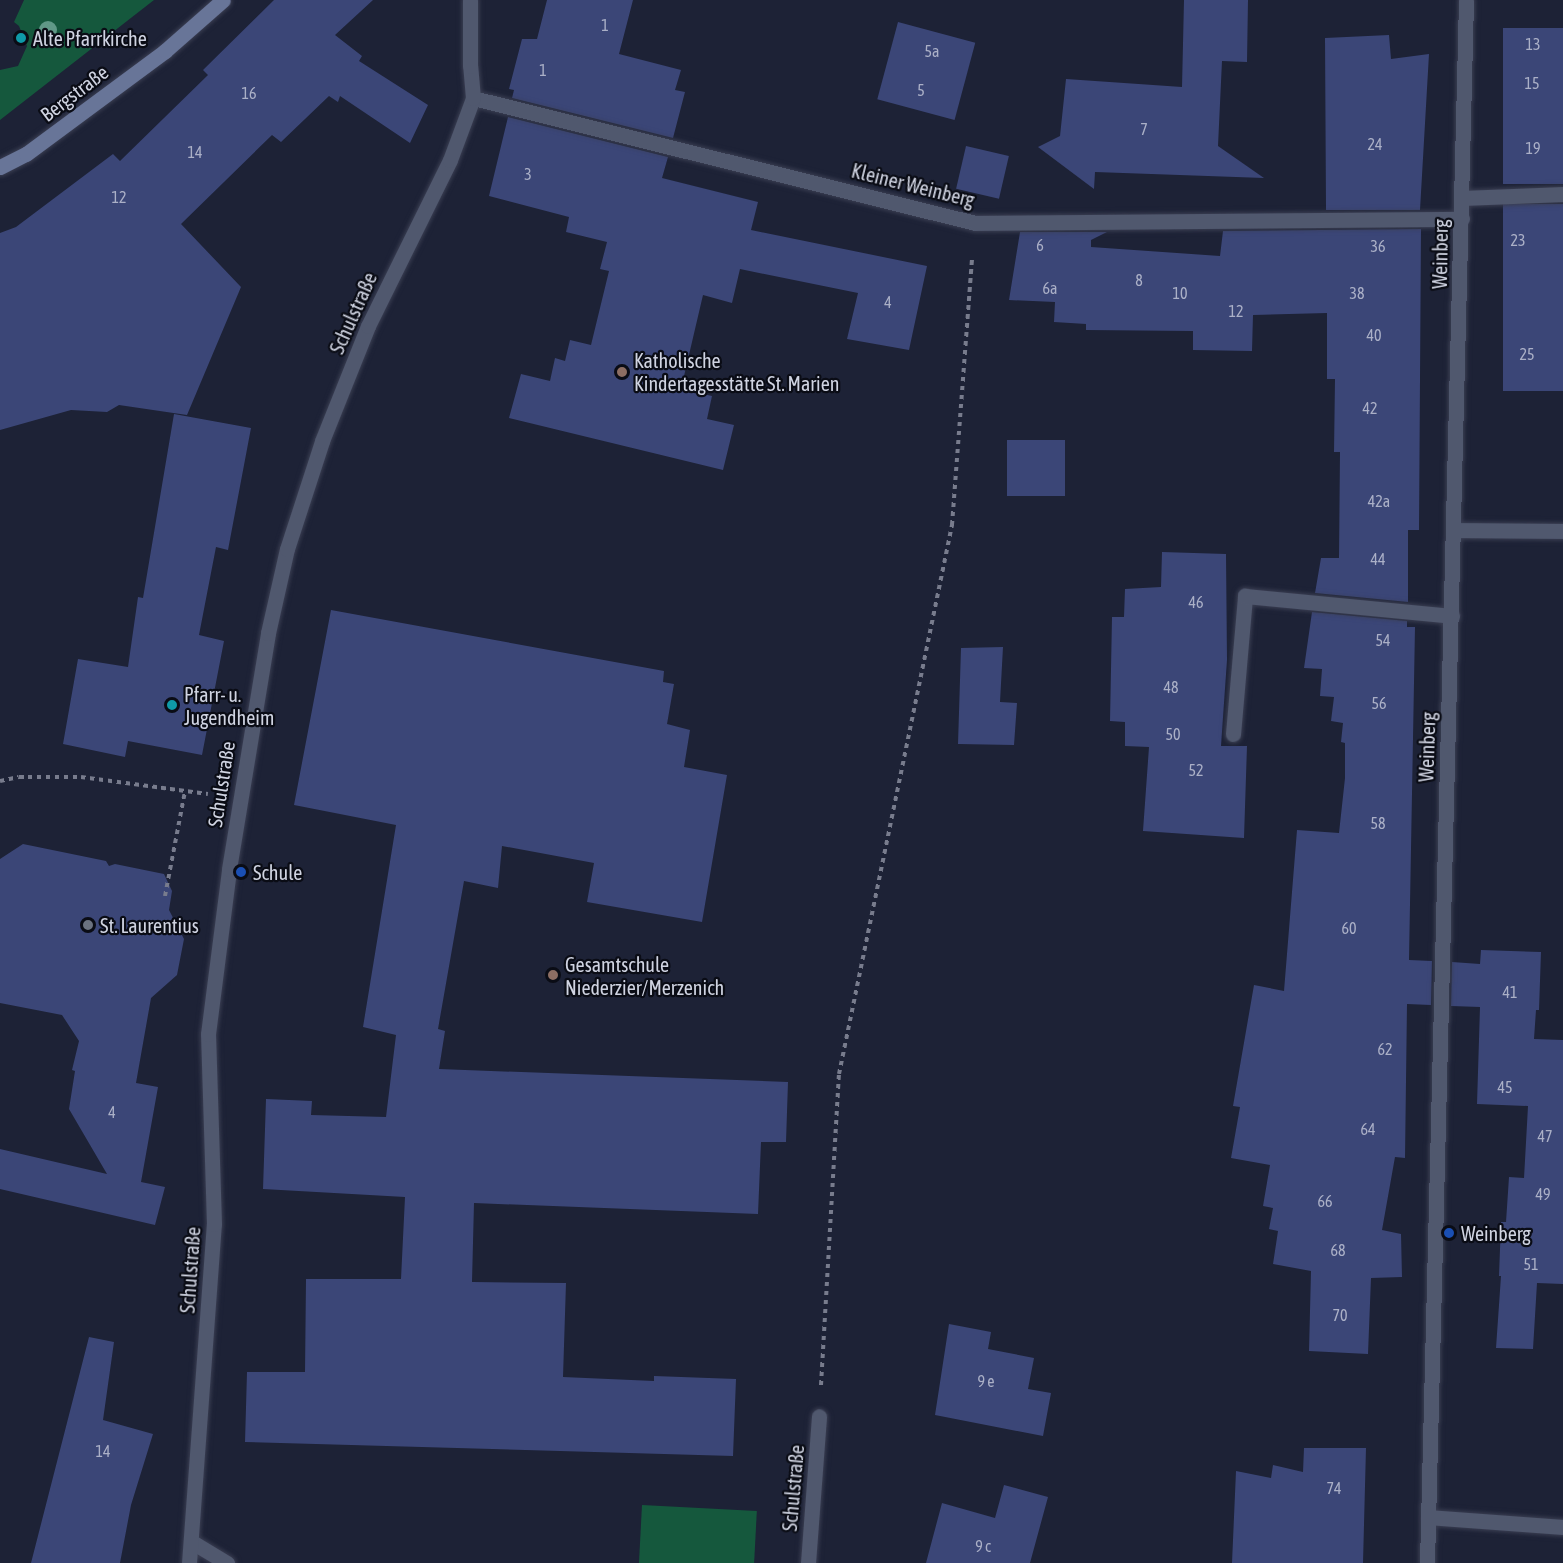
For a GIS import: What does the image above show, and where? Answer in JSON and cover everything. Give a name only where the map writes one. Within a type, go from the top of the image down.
[{"type":"street","name":"Bergstraße","points":[[0,167],[26,154],[165,51],[223,0]]},
{"type":"street","name":"Schulstraße","points":[[189,1563],[214,1224],[208,1034],[240,797],[268,633],[287,549],[308,483],[368,326],[450,160],[473,99],[470,66],[470,0]]},
{"type":"street","name":"Weinberg","points":[[1427,1563],[1463,198],[1466,0]]},
{"type":"street","name":"Kleiner Weinberg","points":[[473,99],[975,223],[1462,219]]},
{"type":"street","points":[[1463,198],[1563,194]]},
{"type":"street","points":[[1454,530],[1563,531]]},
{"type":"street","points":[[1233,734],[1245,596],[1452,616]]},
{"type":"street","name":"Schulstraße","points":[[808,1563],[819,1416]]},
{"type":"street","points":[[1428,1517],[1563,1527]]},
{"type":"street","points":[[192,1542],[227,1563]]},
{"type":"path","points":[[819,1416],[839,1074],[952,525],[975,223]]},
{"type":"path","points":[[0,781],[19,777],[81,777],[240,797]]},
{"type":"path","points":[[165,896],[185,791]]},
{"type":"green space","points":[[24,0],[154,0],[0,120],[0,70],[18,66],[27,46],[19,26],[14,22]]},
{"type":"green space","points":[[642,1505],[757,1511],[754,1563],[639,1563]]},
{"type":"building","points":[[274,0],[373,0],[335,35],[362,56],[359,61],[428,105],[410,143],[340,96],[338,102],[329,96],[281,142],[272,135],[181,224],[241,287],[187,415],[119,405],[107,412],[71,410],[0,430],[0,233],[16,227],[113,154],[120,161],[208,75],[203,70]]},
{"type":"building","points":[[547,0],[633,0],[619,54],[681,70],[675,90],[685,92],[673,138],[512,98],[514,90],[509,89],[522,39],[537,39]]},
{"type":"building","points":[[1184,0],[1248,0],[1247,62],[1222,61],[1218,146],[1264,178],[1095,172],[1094,189],[1038,147],[1060,136],[1066,79],[1182,87]]},
{"type":"building","points":[[898,22],[975,43],[955,120],[877,99]]},
{"type":"building","points":[[1503,28],[1563,28],[1563,184],[1503,184]]},
{"type":"building","points":[[1389,35],[1391,59],[1429,54],[1420,210],[1326,210],[1325,38]]},
{"type":"building","points":[[508,117],[668,157],[662,178],[758,202],[751,230],[927,266],[909,350],[847,339],[858,293],[740,269],[732,303],[703,295],[681,389],[712,396],[707,419],[734,425],[723,470],[509,418],[521,374],[550,381],[555,358],[565,361],[570,340],[591,345],[609,271],[600,269],[607,242],[566,232],[569,217],[489,196]]},
{"type":"building","points":[[966,146],[1009,156],[999,199],[956,189]]},
{"type":"building","points":[[1503,204],[1563,204],[1563,391],[1503,391]]},
{"type":"building","points":[[1421,229],[1419,530],[1408,530],[1408,602],[1315,593],[1321,558],[1339,558],[1340,452],[1334,452],[1335,379],[1327,379],[1327,313],[1253,315],[1252,351],[1193,350],[1193,331],[1086,330],[1086,324],[1054,322],[1055,302],[1009,300],[1020,232],[1107,232],[1091,240],[1091,247],[1220,256],[1223,231]]},
{"type":"building","points":[[174,414],[251,428],[228,550],[216,547],[199,635],[224,641],[202,755],[128,741],[125,757],[63,744],[78,659],[128,667],[138,597],[143,598]]},
{"type":"building","points":[[1007,440],[1065,440],[1065,496],[1007,496]]},
{"type":"building","points":[[1162,552],[1226,554],[1227,660],[1221,746],[1247,746],[1244,838],[1143,831],[1149,747],[1125,746],[1125,722],[1110,721],[1112,617],[1124,617],[1125,589],[1161,587]]},
{"type":"building","points":[[331,610],[664,671],[663,682],[674,684],[667,724],[690,730],[684,767],[727,775],[702,922],[587,902],[594,863],[502,846],[498,888],[464,881],[438,1029],[445,1031],[439,1069],[788,1082],[786,1142],[761,1142],[758,1214],[474,1203],[472,1282],[566,1283],[563,1377],[654,1381],[654,1376],[736,1379],[733,1456],[245,1442],[247,1372],[305,1372],[306,1279],[401,1279],[405,1197],[263,1189],[266,1099],[312,1101],[311,1115],[386,1117],[396,1035],[363,1027],[396,825],[294,805]]},
{"type":"building","points":[[1312,612],[1407,621],[1407,627],[1415,627],[1409,960],[1432,961],[1431,1005],[1407,1004],[1405,1158],[1395,1157],[1382,1230],[1401,1234],[1402,1277],[1371,1278],[1368,1354],[1309,1351],[1311,1271],[1273,1264],[1278,1231],[1269,1229],[1273,1208],[1263,1206],[1270,1165],[1231,1158],[1240,1107],[1233,1106],[1254,985],[1284,991],[1297,830],[1339,833],[1345,778],[1345,743],[1341,742],[1343,723],[1331,721],[1334,697],[1320,696],[1322,669],[1304,668]]},
{"type":"building","points":[[1003,647],[1000,702],[1017,703],[1014,745],[958,744],[961,648]]},
{"type":"building","points":[[23,844],[106,861],[109,866],[115,864],[164,874],[172,891],[169,910],[184,939],[177,975],[151,998],[136,1083],[158,1087],[141,1182],[165,1187],[155,1225],[0,1189],[0,1149],[107,1174],[69,1109],[75,1071],[72,1070],[79,1041],[62,1015],[0,1003],[0,859]]},
{"type":"building","points":[[1481,950],[1541,952],[1539,1010],[1536,1010],[1534,1039],[1563,1040],[1563,1284],[1537,1283],[1533,1349],[1496,1348],[1501,1276],[1499,1276],[1501,1222],[1506,1222],[1509,1177],[1524,1178],[1528,1106],[1477,1104],[1480,1007],[1451,1006],[1452,962],[1480,964]]},
{"type":"building","points":[[949,1324],[991,1332],[988,1349],[1034,1358],[1028,1389],[1051,1393],[1043,1436],[935,1415]]},
{"type":"building","points":[[89,1337],[114,1342],[103,1420],[153,1434],[131,1505],[120,1563],[31,1563]]},
{"type":"building","points":[[1304,1448],[1366,1448],[1363,1563],[1232,1563],[1236,1471],[1271,1478],[1273,1465],[1303,1472]]},
{"type":"building","points":[[1004,1485],[1048,1497],[1030,1563],[926,1563],[942,1503],[995,1518]]},
{"type":"place","name":"Alte Pfarrkirche","points":[[21,38]]},
{"type":"place","name":"Katholische Kindertagesstätte St. Marien","points":[[622,372]]},
{"type":"place","name":"Pfarr- u. Jugendheim","points":[[172,705]]},
{"type":"place","name":"Schule","points":[[241,872]]},
{"type":"place","name":"St. Laurentius","points":[[88,925]]},
{"type":"place","name":"Gesamtschule Niederzier/Merzenich","points":[[553,975]]},
{"type":"place","name":"Weinberg","points":[[1449,1233]]}]
